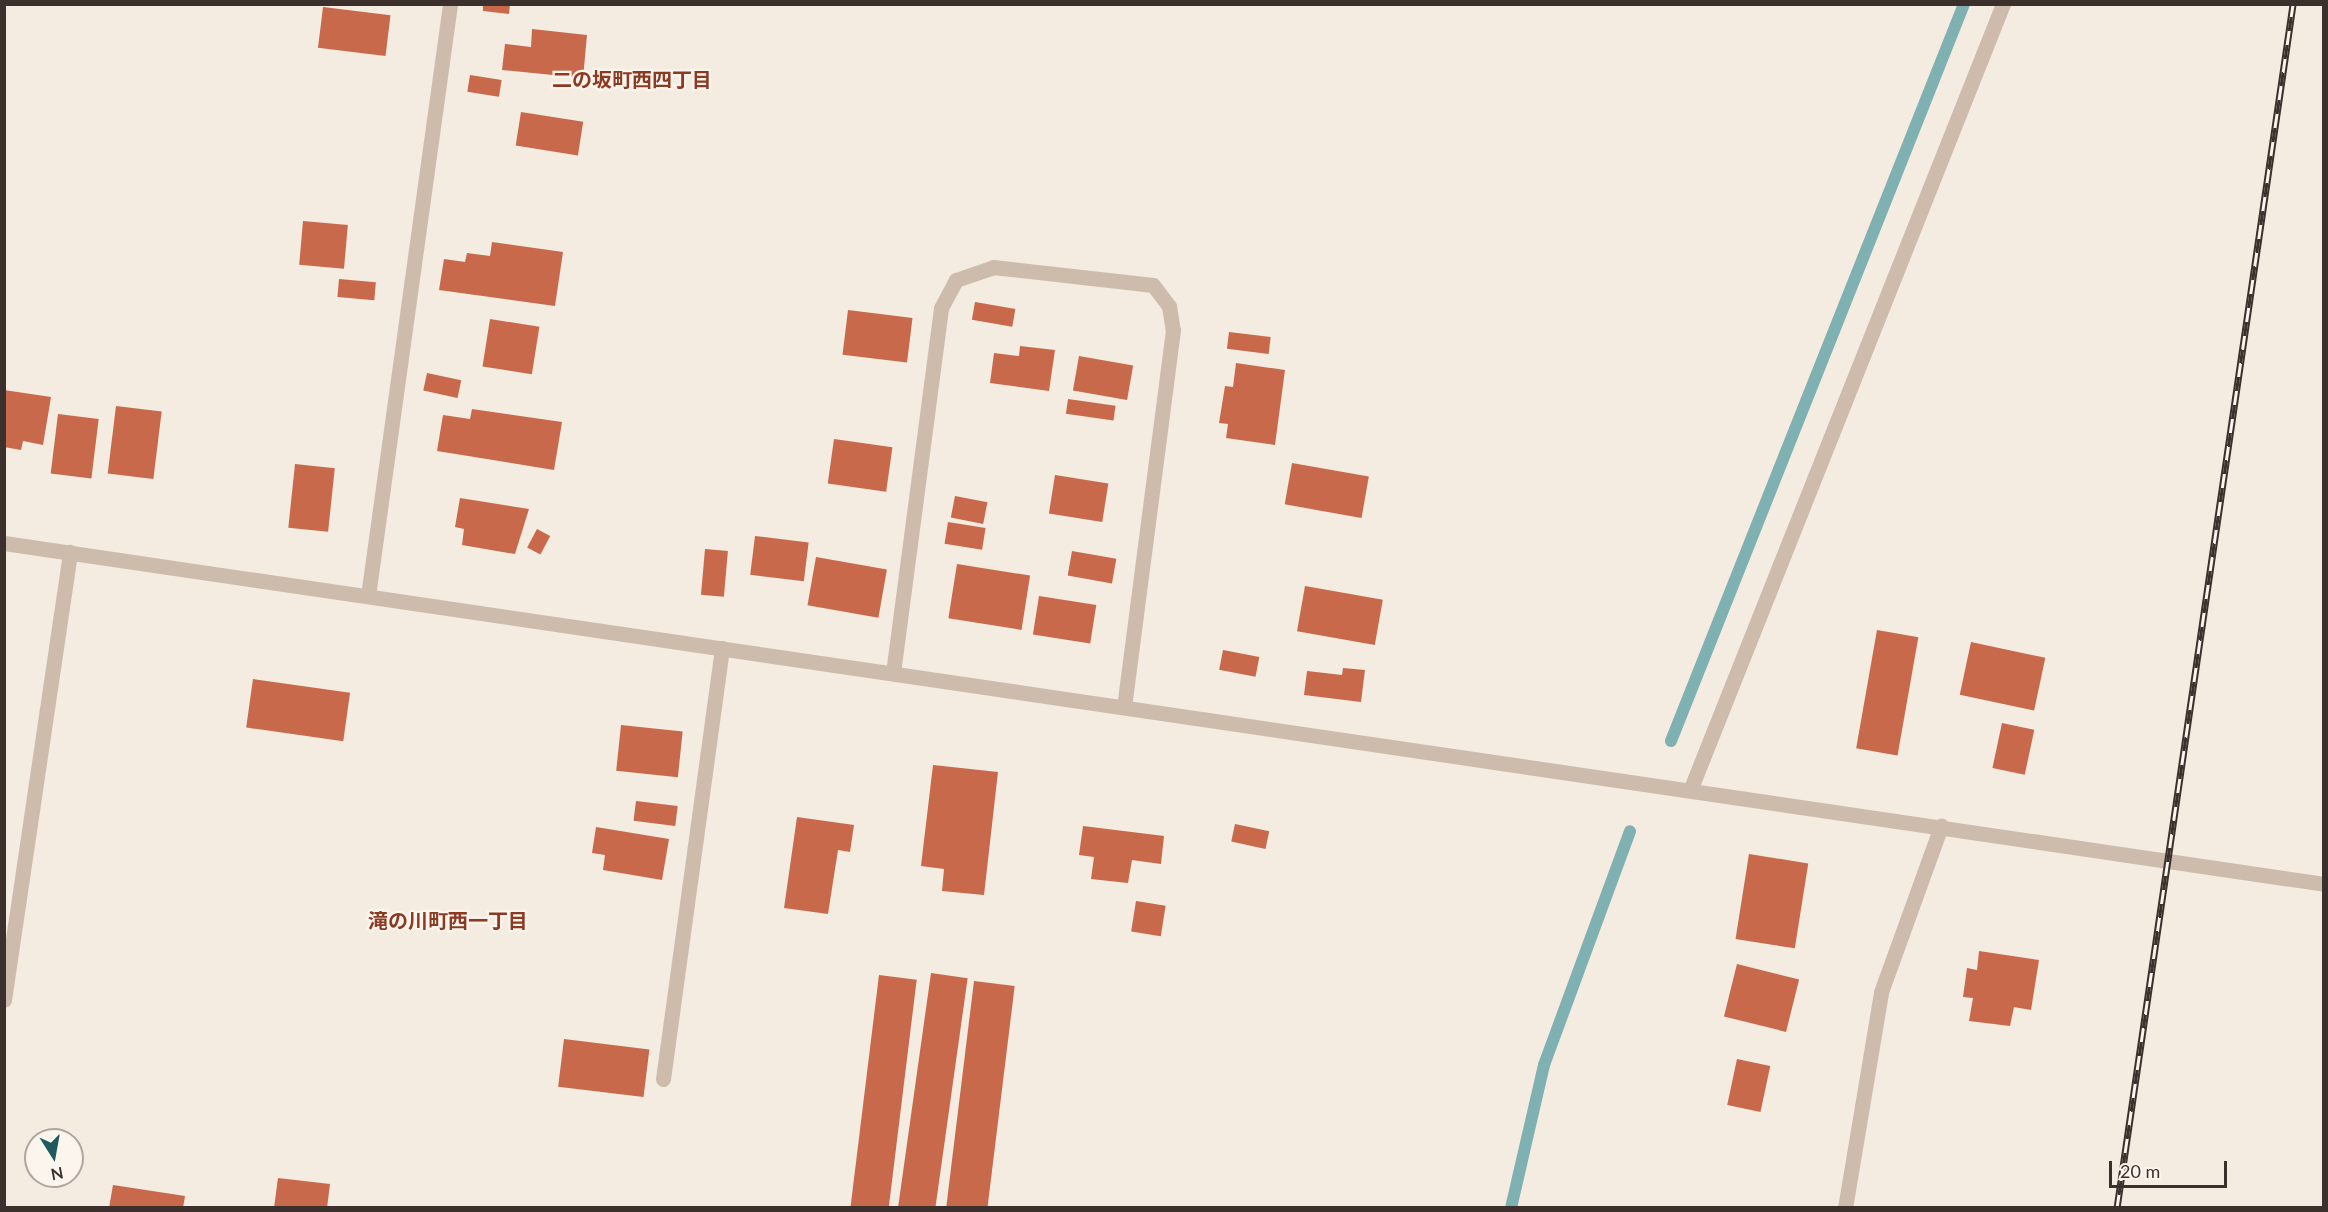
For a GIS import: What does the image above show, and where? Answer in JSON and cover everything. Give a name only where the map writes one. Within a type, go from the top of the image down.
[{"type":"street","points":[[368,596],[450,4]]},
{"type":"street","points":[[1691,788],[2004,4]]},
{"type":"street","points":[[892,673],[941,308],[956,280],[993,267],[1153,285],[1169,306],[1173,330],[1124,706]]},
{"type":"street","points":[[4,543],[1691,788],[2324,884]]},
{"type":"street","points":[[4,1000],[70,552]]},
{"type":"street","points":[[663,1079],[722,648]]},
{"type":"street","points":[[1845,1208],[1881,992],[1941,826]]},
{"type":"building","points":[[483,4],[510,4],[509,14],[483,11]]},
{"type":"building","points":[[323,7],[390,15],[385,56],[318,48]]},
{"type":"building","points":[[532,29],[587,35],[583,78],[502,70],[505,44],[531,47]]},
{"type":"building","points":[[470,75],[502,80],[499,97],[467,92]]},
{"type":"building","points":[[521,112],[583,122],[578,155],[516,146]]},
{"type":"building","points":[[303,221],[348,225],[344,269],[299,265]]},
{"type":"building","points":[[492,242],[563,252],[555,306],[439,290],[444,259],[465,262],[467,253],[490,256]]},
{"type":"building","points":[[339,279],[376,282],[374,300],[337,297]]},
{"type":"building","points":[[975,302],[1015,309],[1012,327],[972,320]]},
{"type":"building","points":[[848,310],[913,318],[907,363],[843,355]]},
{"type":"building","points":[[490,319],[539,327],[532,374],[482,366]]},
{"type":"building","points":[[1229,332],[1271,337],[1269,354],[1227,349]]},
{"type":"building","points":[[1020,346],[1055,350],[1049,391],[990,383],[994,353],[1019,356]]},
{"type":"building","points":[[1079,356],[1133,366],[1127,400],[1073,390]]},
{"type":"building","points":[[1236,363],[1285,370],[1275,445],[1226,438],[1228,424],[1219,423],[1225,386],[1233,387]]},
{"type":"building","points":[[427,373],[461,380],[457,398],[423,391]]},
{"type":"building","points":[[4,390],[51,397],[43,445],[23,441],[21,450],[4,447]]},
{"type":"building","points":[[1068,399],[1116,406],[1113,421],[1066,414]]},
{"type":"building","points":[[116,406],[162,412],[153,479],[108,473]]},
{"type":"building","points":[[472,409],[562,422],[554,470],[437,451],[443,415],[470,419]]},
{"type":"building","points":[[58,414],[99,419],[91,479],[51,474]]},
{"type":"building","points":[[834,439],[892,447],[886,492],[828,484]]},
{"type":"building","points":[[1292,463],[1369,477],[1362,518],[1285,504]]},
{"type":"building","points":[[295,464],[335,468],[328,532],[288,528]]},
{"type":"building","points":[[1055,475],[1108,483],[1102,522],[1049,514]]},
{"type":"building","points":[[955,496],[987,502],[983,524],[951,518]]},
{"type":"building","points":[[460,498],[529,509],[515,554],[462,545],[464,529],[455,527]]},
{"type":"building","points":[[948,522],[986,528],[982,550],[945,544]]},
{"type":"building","points":[[537,529],[550,536],[540,555],[527,548]]},
{"type":"building","points":[[755,536],[809,543],[804,581],[750,575]]},
{"type":"building","points":[[705,549],[728,551],[724,597],[701,595]]},
{"type":"building","points":[[1072,551],[1116,559],[1112,583],[1068,576]]},
{"type":"building","points":[[816,557],[887,570],[878,618],[807,605]]},
{"type":"building","points":[[957,564],[1030,576],[1021,630],[948,618]]},
{"type":"building","points":[[1305,586],[1383,600],[1375,645],[1297,631]]},
{"type":"building","points":[[1039,596],[1096,605],[1090,644],[1033,635]]},
{"type":"building","points":[[1877,630],[1918,637],[1898,755],[1856,748]]},
{"type":"building","points":[[1971,642],[2045,658],[2034,711],[1960,695]]},
{"type":"building","points":[[1223,650],[1259,657],[1256,677],[1219,670]]},
{"type":"building","points":[[1343,668],[1365,670],[1361,702],[1304,695],[1307,671],[1342,675]]},
{"type":"building","points":[[253,679],[350,693],[343,741],[246,728]]},
{"type":"building","points":[[2002,723],[2034,730],[2025,775],[1992,768]]},
{"type":"building","points":[[621,725],[683,731],[678,777],[616,771]]},
{"type":"building","points":[[933,765],[998,772],[984,895],[942,891],[944,869],[921,866]]},
{"type":"building","points":[[636,801],[678,806],[675,826],[634,821]]},
{"type":"building","points":[[797,817],[854,825],[850,852],[838,850],[828,914],[784,908]]},
{"type":"building","points":[[1235,824],[1269,831],[1265,849],[1231,842]]},
{"type":"building","points":[[1083,826],[1164,836],[1161,864],[1132,860],[1128,883],[1091,879],[1094,857],[1079,855]]},
{"type":"building","points":[[596,827],[669,839],[662,880],[603,870],[605,855],[592,853]]},
{"type":"building","points":[[1749,854],[1808,863],[1795,948],[1736,939]]},
{"type":"building","points":[[1136,901],[1166,906],[1161,936],[1131,932]]},
{"type":"building","points":[[1979,951],[2039,960],[2031,1010],[2014,1007],[2010,1026],[1969,1021],[1973,998],[1963,997],[1967,968],[1977,970]]},
{"type":"building","points":[[1737,964],[1799,979],[1786,1032],[1724,1016]]},
{"type":"building","points":[[931,973],[968,978],[935,1208],[898,1208]]},
{"type":"building","points":[[879,975],[917,980],[889,1208],[850,1208]]},
{"type":"building","points":[[974,981],[1015,986],[987,1208],[946,1208]]},
{"type":"building","points":[[564,1039],[649,1049],[644,1097],[558,1087]]},
{"type":"building","points":[[1737,1059],[1770,1066],[1760,1112],[1727,1105]]},
{"type":"building","points":[[278,1178],[330,1184],[327,1208],[274,1208]]},
{"type":"building","points":[[113,1185],[185,1196],[183,1208],[109,1208]]},
{"type":"waterway","points":[[1671,741],[1964,4]]},
{"type":"waterway","points":[[1511,1208],[1544,1065],[1630,831]]},
{"type":"railway","points":[[2117,1208],[2293,4]]},
{"type":"district","name":"二の坂町西四丁目","points":[[632,79]]},
{"type":"district","name":"滝の川町西一丁目","points":[[448,920]]}]
